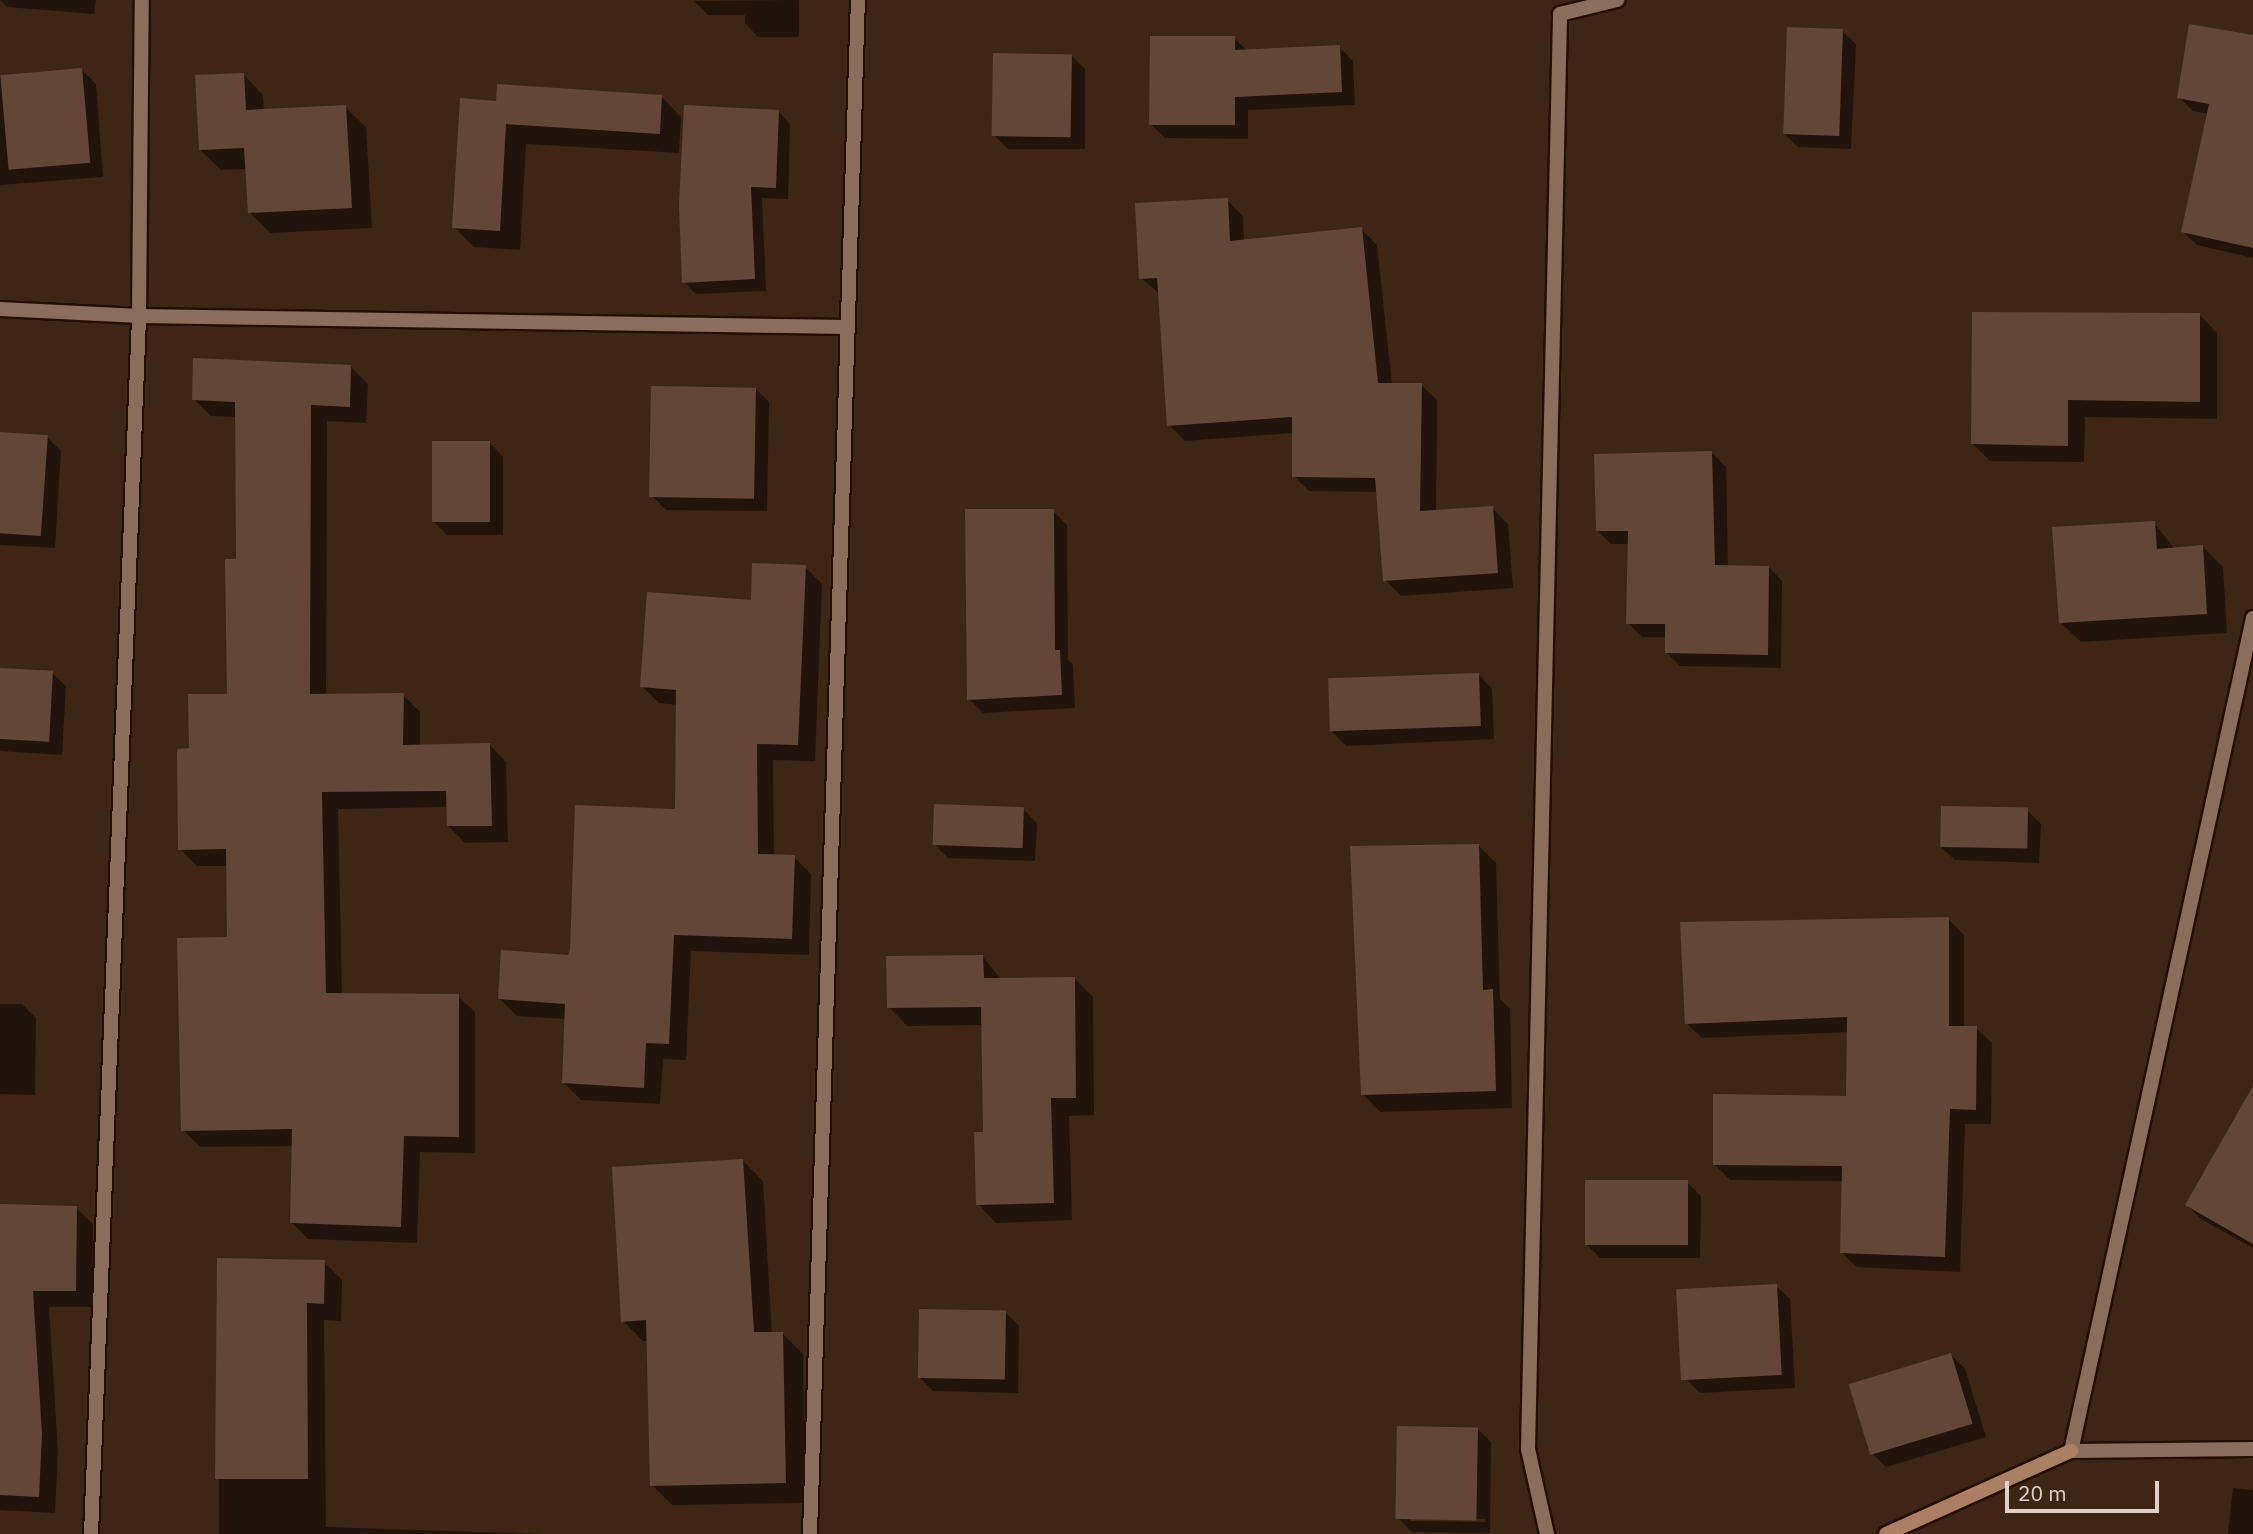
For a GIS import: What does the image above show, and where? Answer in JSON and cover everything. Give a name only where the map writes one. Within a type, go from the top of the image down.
[{"type":"street","points":[[91,1534],[139,316],[142,0]]},
{"type":"street","points":[[810,1534],[858,0]]},
{"type":"street","points":[[1547,1534],[1528,1448],[1560,14],[1617,0]]},
{"type":"street","points":[[0,309],[139,316],[847,327]]},
{"type":"street","points":[[2071,1451],[2253,618]]},
{"type":"street","points":[[1885,1534],[2071,1451],[2253,1449]]},
{"type":"building","points":[[2189,24],[2253,35],[2253,248],[2181,232],[2209,104],[2177,98]]},
{"type":"building","points":[[1787,27],[1843,29],[1839,136],[1783,134]]},
{"type":"building","points":[[1150,36],[1235,36],[1235,50],[1340,45],[1342,92],[1235,97],[1235,125],[1149,125]]},
{"type":"building","points":[[993,53],[1072,54],[1071,137],[992,136]]},
{"type":"building","points":[[82,68],[90,163],[9,170],[0,75]]},
{"type":"building","points":[[244,73],[246,110],[346,105],[352,208],[248,213],[244,148],[199,150],[195,75]]},
{"type":"building","points":[[497,84],[662,95],[660,134],[506,124],[500,231],[452,228],[460,98],[496,101]]},
{"type":"building","points":[[684,105],[779,110],[776,188],[751,187],[755,279],[682,283],[679,205]]},
{"type":"building","points":[[1228,198],[1230,241],[1362,227],[1378,383],[1422,383],[1420,511],[1493,506],[1498,573],[1383,581],[1375,478],[1292,477],[1292,417],[1167,426],[1157,278],[1139,279],[1135,203]]},
{"type":"building","points":[[1972,312],[2200,313],[2200,402],[2068,400],[2068,446],[1971,444]]},
{"type":"building","points":[[193,358],[351,365],[350,407],[311,405],[310,694],[404,693],[403,745],[490,743],[492,826],[447,826],[446,791],[322,792],[326,993],[459,994],[459,1137],[404,1136],[401,1227],[290,1223],[292,1129],[181,1131],[177,938],[227,937],[226,849],[178,850],[177,749],[189,748],[188,694],[227,694],[225,559],[236,559],[235,402],[192,400]]},
{"type":"building","points":[[651,386],[756,388],[754,499],[649,497]]},
{"type":"building","points":[[0,432],[48,435],[41,536],[0,533]]},
{"type":"building","points":[[432,441],[490,441],[490,522],[432,522]]},
{"type":"building","points":[[1712,451],[1715,565],[1769,566],[1768,655],[1665,653],[1665,624],[1626,624],[1628,531],[1596,531],[1594,454]]},
{"type":"building","points":[[965,509],[1054,509],[1055,650],[1060,650],[1062,695],[967,700]]},
{"type":"building","points":[[2155,521],[2157,549],[2203,545],[2207,614],[2059,623],[2052,527]]},
{"type":"building","points":[[752,563],[806,565],[798,745],[757,744],[758,854],[795,855],[792,939],[674,935],[669,1044],[646,1043],[644,1088],[562,1083],[565,1004],[498,999],[501,950],[568,955],[575,805],[675,809],[676,690],[640,687],[647,592],[751,600]]},
{"type":"building","points":[[0,668],[53,671],[49,742],[0,739]]},
{"type":"building","points":[[1479,673],[1481,726],[1330,731],[1328,678]]},
{"type":"building","points":[[934,804],[1024,807],[1023,848],[933,845]]},
{"type":"building","points":[[1941,806],[2028,808],[2027,849],[1940,847]]},
{"type":"building","points":[[1479,844],[1483,990],[1493,989],[1496,1091],[1361,1095],[1350,846]]},
{"type":"building","points":[[1949,917],[1949,1026],[1977,1026],[1976,1110],[1950,1109],[1945,1257],[1840,1253],[1842,1166],[1713,1165],[1713,1094],[1846,1096],[1847,1017],[1685,1024],[1680,922]]},
{"type":"building","points":[[983,955],[984,978],[1075,977],[1076,1098],[1051,1098],[1054,1203],[976,1205],[974,1132],[983,1132],[981,1007],[887,1008],[886,956]]},
{"type":"building","points":[[2253,1086],[2253,1244],[2185,1205]]},
{"type":"building","points":[[743,1159],[754,1332],[783,1332],[786,1483],[650,1486],[646,1320],[621,1322],[612,1167]]},
{"type":"building","points":[[1585,1180],[1688,1180],[1688,1245],[1585,1245]]},
{"type":"building","points":[[0,1204],[77,1206],[76,1291],[33,1291],[42,1434],[39,1497],[0,1495]]},
{"type":"building","points":[[217,1258],[325,1260],[324,1304],[307,1303],[308,1479],[215,1479]]},
{"type":"building","points":[[1777,1284],[1782,1375],[1681,1380],[1676,1289]]},
{"type":"building","points":[[919,1309],[1006,1311],[1005,1380],[918,1378]]},
{"type":"building","points":[[1951,1353],[1973,1424],[1870,1455],[1849,1384]]},
{"type":"building","points":[[1397,1426],[1478,1427],[1476,1520],[1395,1519]]}]
